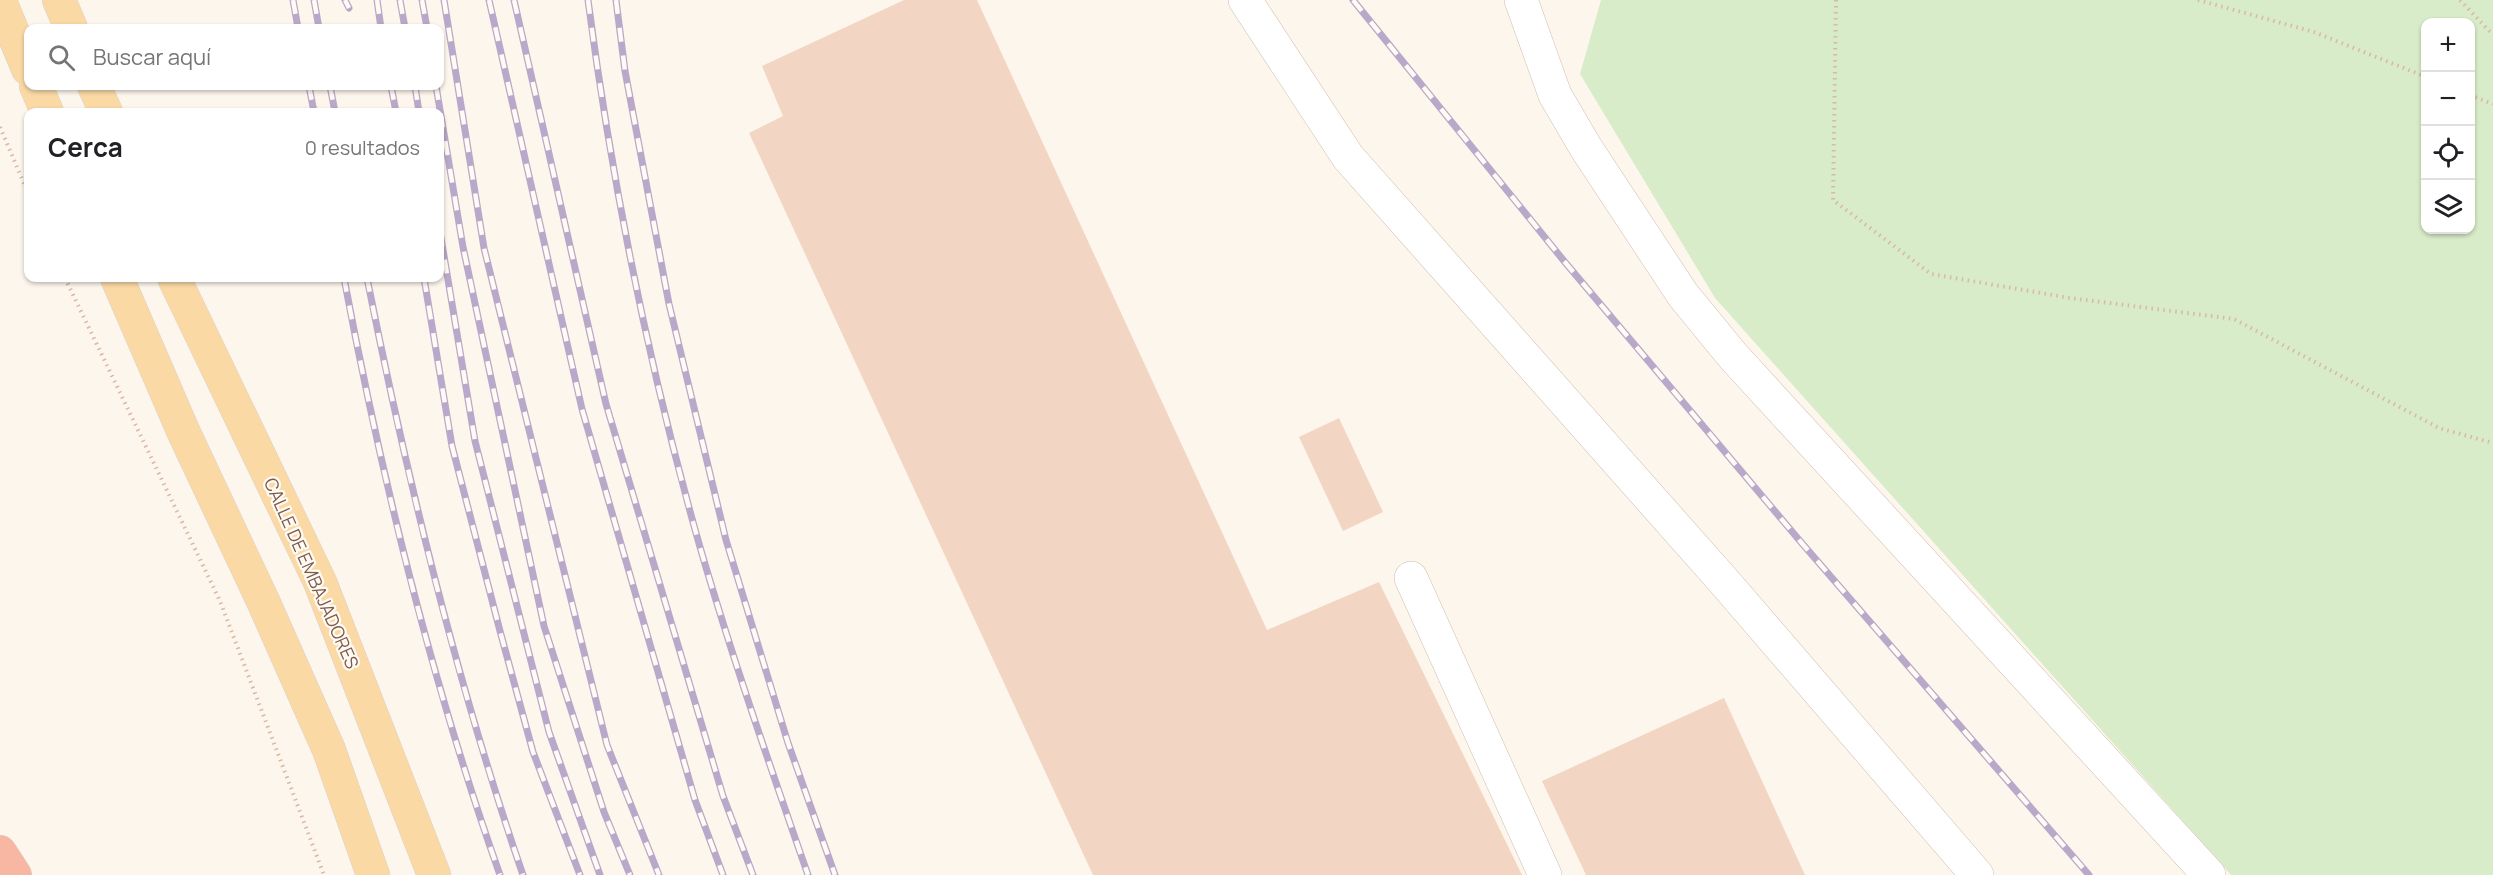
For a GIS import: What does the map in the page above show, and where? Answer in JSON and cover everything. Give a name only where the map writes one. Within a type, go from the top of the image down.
[{"type":"highway","points":[[0,852],[15,875]]},
{"type":"main road","points":[[59,0],[68,24]]},
{"type":"main road","points":[[0,1],[24,59]]},
{"type":"main road","points":[[38,90],[45,108]]},
{"type":"main road","points":[[96,90],[104,108]]},
{"type":"main road","points":[[119,282],[184,433],[263,601],[329,750],[373,875]]},
{"type":"main road","name":"CALLE DE EMBAJADORES","points":[[176,282],[320,582],[434,875]]},
{"type":"lane","points":[[1245,0],[1348,157],[1728,586],[1977,875]]},
{"type":"lane","points":[[1521,0],[1555,95],[1612,191],[1683,295],[1732,356],[2209,875]]},
{"type":"lane","points":[[1411,578],[1545,875]]},
{"type":"path","points":[[1836,0],[1833,200],[1931,274],[2070,298],[2234,319],[2439,428],[2493,443]]},
{"type":"path","points":[[2198,0],[2314,32],[2421,75]]},
{"type":"path","points":[[2460,0],[2493,35]]},
{"type":"path","points":[[2475,97],[2493,105]]},
{"type":"path","points":[[0,127],[24,184]]},
{"type":"path","points":[[67,282],[220,601],[324,875]]},
{"type":"green space","points":[[1601,0],[2493,0],[2493,875],[2231,875],[1715,298],[1580,74]]},
{"type":"building","points":[[904,0],[977,0],[1267,630],[1379,582],[1522,875],[1093,875],[749,133],[783,116],[762,66]]},
{"type":"building","points":[[1339,418],[1383,512],[1343,531],[1299,437]]},
{"type":"building","points":[[1724,698],[1805,875],[1586,875],[1542,781]]},
{"type":"railway","points":[[293,0],[297,24]]},
{"type":"railway","points":[[314,0],[318,24]]},
{"type":"railway","points":[[345,0],[349,8]]},
{"type":"railway","points":[[377,0],[380,24]]},
{"type":"railway","points":[[400,0],[404,24]]},
{"type":"railway","points":[[422,0],[426,24]]},
{"type":"railway","points":[[444,0],[484,248],[607,745],[659,875]]},
{"type":"railway","points":[[489,0],[582,409],[695,800],[723,875]]},
{"type":"railway","points":[[514,0],[606,404],[723,796],[753,875]]},
{"type":"railway","points":[[588,0],[608,138],[648,344],[664,412],[712,588],[808,875]]},
{"type":"railway","points":[[616,0],[625,71],[669,304],[726,540],[788,743],[835,875]]},
{"type":"railway","points":[[1353,0],[1564,261],[1800,541],[2089,875]]},
{"type":"railway","points":[[310,90],[313,108]]},
{"type":"railway","points":[[331,90],[334,108]]},
{"type":"railway","points":[[392,90],[395,108]]},
{"type":"railway","points":[[416,90],[418,108]]},
{"type":"railway","points":[[437,90],[440,108]]},
{"type":"railway","points":[[444,134],[463,247],[544,626],[604,812],[630,875]]},
{"type":"railway","points":[[444,256],[475,441],[549,732],[600,875]]},
{"type":"railway","points":[[345,282],[375,429],[410,580],[452,728],[500,875]]},
{"type":"railway","points":[[368,282],[399,429],[435,579],[476,728],[523,875]]},
{"type":"railway","points":[[425,282],[452,446],[500,631],[533,752],[580,875]]}]
